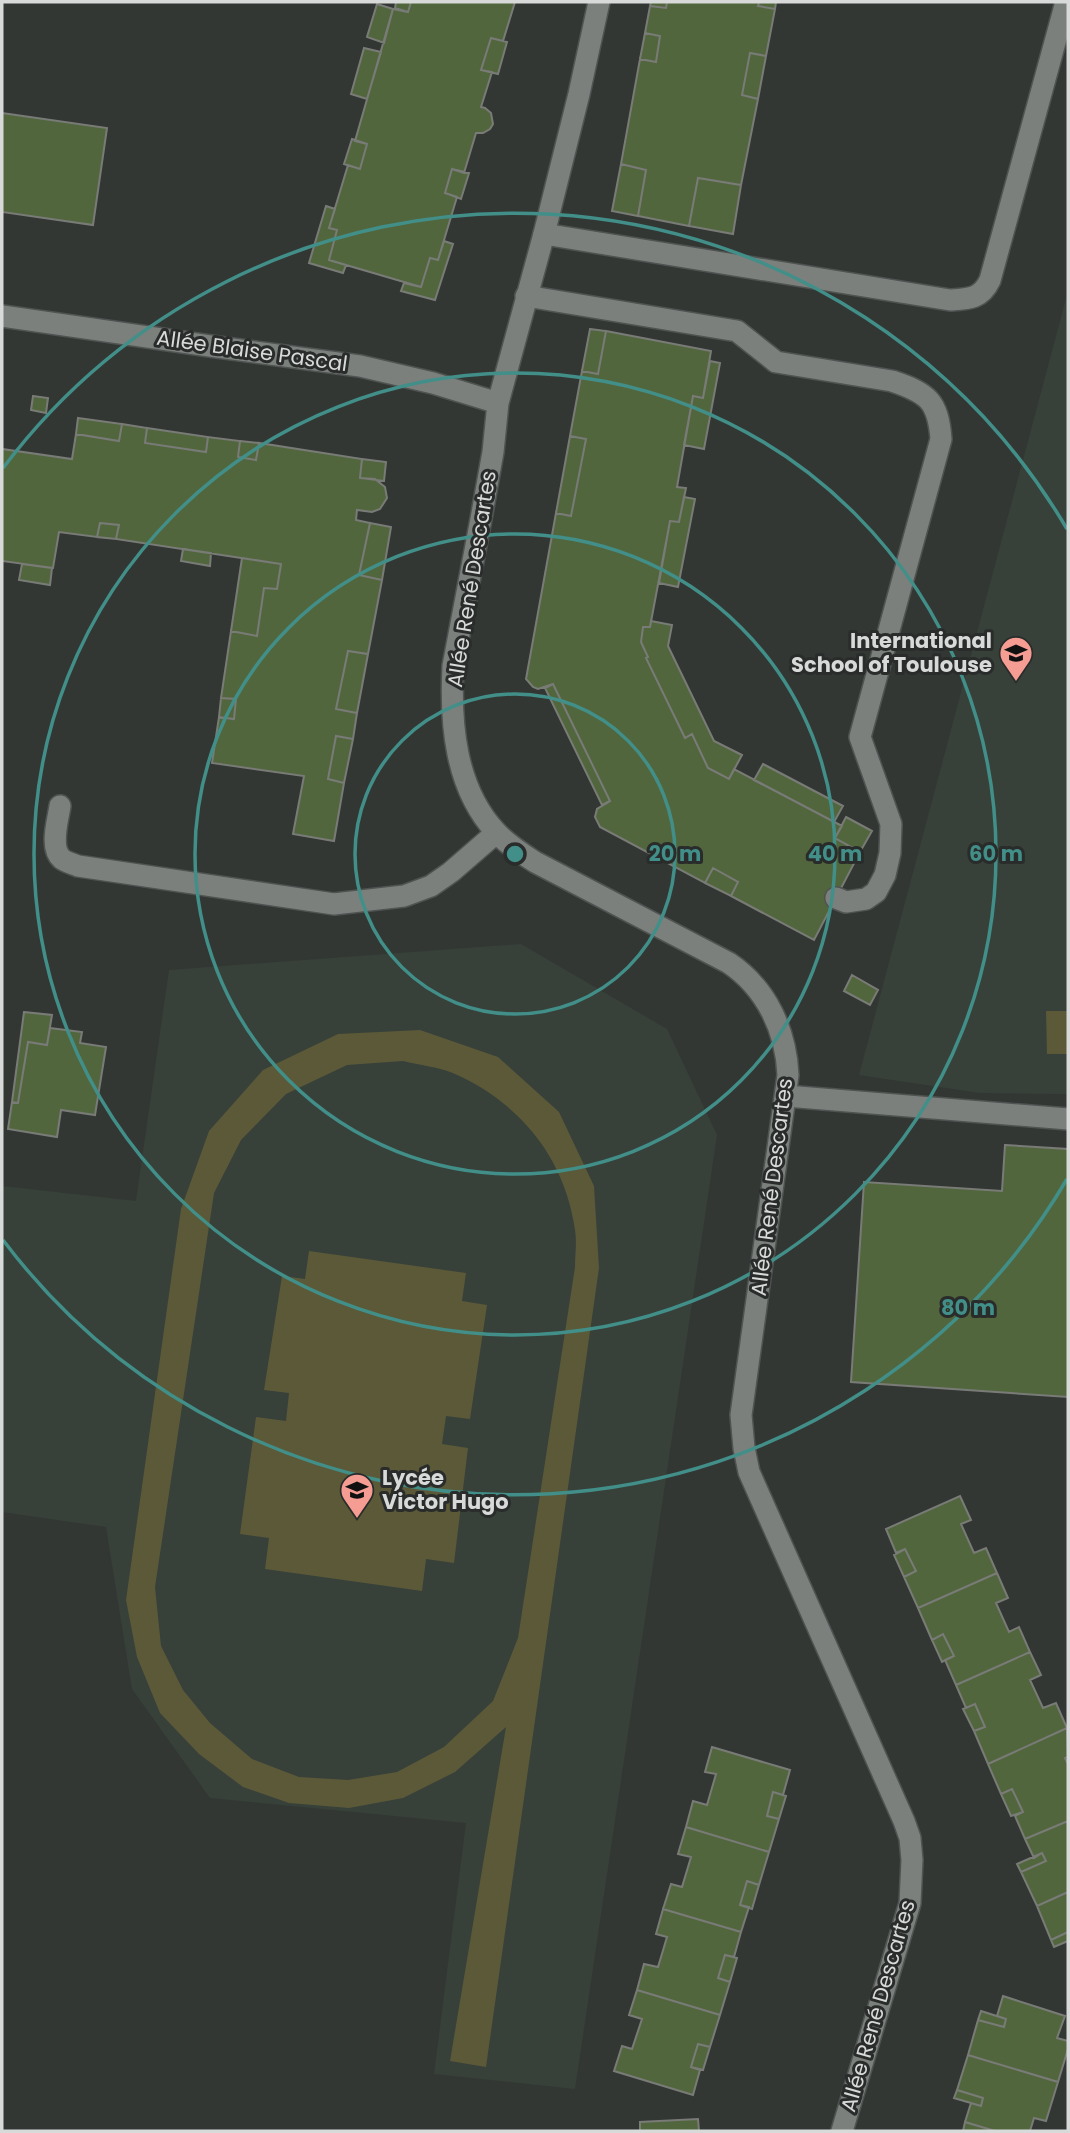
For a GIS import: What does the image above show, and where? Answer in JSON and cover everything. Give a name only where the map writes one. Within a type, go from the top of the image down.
[{"type":"street","name":"Allée René Descartes","points":[[599,2],[544,234],[498,403],[493,452],[453,666],[453,733],[463,771],[477,805],[496,833],[535,862],[729,963],[741,972],[763,998],[778,1026],[788,1060],[789,1075],[741,1415],[744,1448],[750,1472],[904,1821],[912,1860],[910,1903],[842,2131]]},
{"type":"street","points":[[544,234],[950,300],[976,298],[990,280],[1066,2]]},
{"type":"street","points":[[526,296],[737,331],[776,362],[892,381],[926,396],[936,408],[941,439],[860,737],[891,824],[886,875],[876,892],[866,899],[846,902],[836,898]]},
{"type":"street","name":"Allée Blaise Pascal","points":[[2,316],[360,366],[433,383],[498,403]]},
{"type":"street","points":[[60,806],[56,834],[57,853],[61,859],[78,866],[334,904],[404,896],[431,886],[496,833]]},
{"type":"street","points":[[786,1096],[1068,1119]]},
{"type":"shaded area","name":"International School of Toulouse","points":[[1068,291],[1068,1094],[980,1093],[859,1075]]},
{"type":"shaded area","name":"Lycée Victor Hugo","points":[[521,944],[667,1029],[717,1135],[575,2089],[434,2074],[466,1823],[210,1798],[132,1689],[106,1527],[2,1512],[2,1186],[136,1201],[169,970]]},
{"type":"shaded area","points":[[1046,1011],[1068,1011],[1068,1054],[1047,1054]]},
{"type":"shaded area","points":[[420,1030],[498,1057],[559,1112],[594,1186],[599,1268],[486,2067],[450,2061],[506,1727],[455,1772],[403,1798],[349,1808],[289,1803],[243,1787],[199,1754],[160,1713],[137,1657],[126,1600],[181,1209],[209,1131],[263,1070],[338,1034]],"holes":[[[403,1061],[455,1074],[478,1086],[500,1100],[536,1136],[550,1157],[570,1204],[575,1230],[575,1267],[518,1638],[493,1701],[444,1747],[397,1772],[348,1780],[299,1777],[252,1759],[210,1723],[183,1690],[161,1646],[155,1587],[214,1193],[241,1140],[286,1094],[347,1065]]]},
{"type":"shaded area","points":[[309,1251],[466,1273],[462,1301],[487,1305],[470,1419],[446,1416],[442,1444],[468,1448],[454,1563],[426,1559],[422,1591],[265,1569],[269,1538],[240,1534],[256,1417],[286,1421],[289,1393],[264,1390],[282,1276],[305,1279]]},
{"type":"building","points":[[396,2],[411,2],[408,12],[395,8]]},
{"type":"building","points":[[411,2],[515,2],[503,41],[491,38],[481,70],[492,72],[481,107],[491,113],[493,124],[483,133],[476,133],[464,173],[452,169],[445,193],[457,197],[438,260],[430,258],[421,287],[329,260],[337,230],[329,228],[348,165],[360,169],[367,144],[355,141],[393,9],[408,12]]},
{"type":"building","points":[[651,2],[667,2],[666,8],[650,6]]},
{"type":"building","points":[[667,2],[759,2],[758,6],[775,9],[766,56],[750,53],[742,95],[758,99],[741,185],[698,178],[689,226],[638,216],[646,170],[621,164],[640,59],[656,62],[660,36],[645,33],[650,6],[666,8]]},
{"type":"building","points":[[759,2],[776,2],[775,9],[758,6]]},
{"type":"building","points":[[377,4],[393,9],[384,43],[367,37]]},
{"type":"building","points":[[645,33],[660,36],[656,62],[640,59]]},
{"type":"building","points":[[491,38],[507,42],[498,74],[481,70]]},
{"type":"building","points":[[364,48],[381,52],[367,99],[351,94]]},
{"type":"building","points":[[750,53],[766,56],[758,99],[742,95]]},
{"type":"building","points":[[2,113],[107,128],[93,225],[2,212]]},
{"type":"building","points":[[352,139],[367,144],[360,169],[344,164]]},
{"type":"building","points":[[621,164],[646,170],[638,216],[612,211]]},
{"type":"building","points":[[452,169],[469,173],[461,199],[445,193]]},
{"type":"building","points":[[698,178],[741,185],[733,234],[689,226]]},
{"type":"building","points":[[326,206],[335,209],[329,228],[337,230],[329,260],[346,265],[343,273],[309,263]]},
{"type":"building","points":[[444,241],[453,244],[435,300],[401,291],[404,283],[421,287],[430,258],[438,260]]},
{"type":"building","points":[[590,329],[606,331],[598,374],[582,371]]},
{"type":"building","points":[[606,331],[711,351],[703,398],[693,396],[677,487],[686,488],[679,522],[670,521],[650,627],[643,627],[641,642],[648,657],[646,658],[685,738],[692,734],[708,768],[729,779],[734,769],[842,826],[835,838],[860,852],[814,940],[731,896],[738,882],[713,868],[705,883],[600,827],[595,817],[597,809],[610,801],[553,684],[538,689],[526,679],[556,513],[571,516],[586,439],[570,436],[582,371],[598,374]]},
{"type":"building","points":[[710,361],[720,363],[704,449],[684,445],[693,396],[703,398]]},
{"type":"building","points":[[33,396],[48,398],[46,413],[31,410]]},
{"type":"building","points":[[78,418],[122,424],[119,441],[76,434]]},
{"type":"building","points":[[122,424],[147,428],[145,443],[206,452],[208,437],[240,441],[238,457],[256,460],[259,443],[362,459],[360,478],[375,479],[385,487],[387,498],[380,509],[372,512],[357,510],[356,520],[370,523],[359,575],[382,580],[368,654],[348,651],[336,709],[357,713],[353,739],[336,736],[328,779],[344,783],[334,841],[293,834],[304,776],[212,763],[219,717],[234,719],[236,699],[221,698],[231,631],[257,636],[264,588],[277,589],[281,564],[116,539],[119,525],[100,523],[97,537],[59,532],[53,568],[2,561],[2,449],[72,459],[76,434],[119,441]]},
{"type":"building","points":[[147,428],[208,437],[206,452],[145,443]]},
{"type":"building","points":[[570,436],[586,439],[571,516],[556,513]]},
{"type":"building","points":[[240,441],[259,443],[256,460],[238,457]]},
{"type":"building","points":[[362,459],[386,462],[384,481],[360,478]]},
{"type":"building","points":[[684,497],[695,499],[678,587],[659,583],[670,521],[679,522]]},
{"type":"building","points":[[100,523],[119,525],[116,539],[97,537]]},
{"type":"building","points":[[370,523],[391,527],[382,580],[359,575]]},
{"type":"building","points":[[183,549],[211,553],[210,566],[181,561]]},
{"type":"building","points":[[242,558],[281,564],[277,589],[264,588],[257,636],[231,631]]},
{"type":"building","points":[[22,564],[52,568],[50,585],[19,580]]},
{"type":"building","points":[[651,621],[672,625],[668,646],[714,741],[742,755],[729,779],[708,768],[692,734],[685,738],[646,658],[648,657],[641,642],[643,627],[650,627]]},
{"type":"building","points":[[348,651],[368,654],[357,713],[336,709]]},
{"type":"building","points":[[553,684],[610,801],[602,805],[545,688]]},
{"type":"building","points":[[221,698],[236,699],[234,719],[219,717]]},
{"type":"building","points":[[336,736],[353,739],[344,783],[328,779]]},
{"type":"building","points":[[763,764],[843,806],[834,822],[754,780]]},
{"type":"building","points":[[846,817],[872,831],[860,852],[835,838]]},
{"type":"building","points":[[713,868],[738,882],[731,896],[705,883]]},
{"type":"building","points":[[852,975],[878,990],[870,1005],[844,991]]},
{"type":"building","points":[[24,1012],[52,1015],[47,1045],[28,1042],[18,1103],[12,1102]]},
{"type":"building","points":[[50,1028],[82,1032],[80,1043],[106,1047],[95,1115],[61,1110],[57,1137],[8,1129],[12,1102],[18,1103],[28,1042],[47,1045]]},
{"type":"building","points":[[1005,1145],[1068,1149],[1068,1397],[851,1382],[864,1182],[1002,1191]]},
{"type":"building","points":[[960,1496],[971,1520],[961,1524],[974,1553],[986,1548],[997,1573],[918,1608],[904,1577],[916,1571],[905,1549],[896,1553],[886,1529]]},
{"type":"building","points":[[905,1549],[916,1571],[904,1577],[894,1555]]},
{"type":"building","points":[[997,1573],[1008,1598],[996,1603],[1009,1632],[1019,1627],[1030,1652],[956,1685],[945,1660],[954,1656],[943,1634],[932,1640],[918,1608]]},
{"type":"building","points":[[943,1634],[954,1656],[942,1662],[932,1640]]},
{"type":"building","points":[[1030,1652],[1041,1675],[1030,1680],[1043,1708],[1056,1703],[1067,1728],[988,1764],[974,1731],[985,1727],[975,1704],[966,1708],[956,1685]]},
{"type":"building","points":[[975,1704],[985,1727],[974,1731],[963,1709]]},
{"type":"building","points":[[1067,1728],[1068,1757],[1065,1758],[1068,1764],[1068,1821],[1025,1839],[1015,1816],[1023,1812],[1012,1789],[1001,1794],[988,1764]]},
{"type":"building","points":[[712,1747],[790,1770],[783,1795],[773,1792],[767,1816],[779,1819],[769,1852],[686,1827],[693,1801],[707,1805],[716,1774],[705,1772]]},
{"type":"building","points":[[1012,1789],[1023,1812],[1011,1816],[1001,1794]]},
{"type":"building","points":[[773,1792],[786,1796],[779,1819],[767,1816]]},
{"type":"building","points":[[1068,1821],[1068,1892],[1037,1906],[1021,1872],[1046,1861],[1042,1853],[1034,1858],[1025,1839]]},
{"type":"building","points":[[686,1827],[769,1852],[759,1885],[747,1881],[740,1905],[749,1907],[741,1932],[663,1909],[671,1884],[682,1887],[691,1857],[678,1854]]},
{"type":"building","points":[[1042,1853],[1046,1861],[1021,1872],[1017,1864]]},
{"type":"building","points":[[747,1881],[759,1885],[752,1909],[740,1905]]},
{"type":"building","points":[[1068,1892],[1068,1932],[1051,1940],[1037,1906]]},
{"type":"building","points":[[663,1909],[741,1932],[734,1957],[725,1955],[718,1978],[730,1982],[720,2015],[637,1990],[644,1964],[658,1967],[667,1937],[656,1934]]},
{"type":"building","points":[[1068,1932],[1068,1941],[1054,1947],[1051,1940]]},
{"type":"building","points":[[725,1955],[737,1958],[730,1982],[718,1978]]},
{"type":"building","points":[[637,1990],[720,2015],[710,2047],[698,2044],[691,2067],[700,2070],[693,2095],[614,2071],[622,2046],[632,2049],[642,2019],[629,2015]]},
{"type":"building","points":[[1003,1996],[1065,2016],[1057,2038],[1068,2041],[1068,2049],[1058,2082],[968,2055],[978,2020],[1004,2027],[1006,2019],[997,2016]]},
{"type":"building","points":[[981,2011],[1006,2019],[1004,2027],[978,2020]]},
{"type":"building","points":[[698,2044],[710,2047],[703,2070],[691,2067]]},
{"type":"building","points":[[968,2055],[1058,2082],[1046,2121],[1034,2118],[1030,2131],[995,2131],[965,2122],[971,2103],[981,2106],[983,2098],[957,2090]]},
{"type":"building","points":[[957,2090],[983,2098],[981,2106],[954,2098]]},
{"type":"building","points":[[698,2119],[699,2131],[640,2131],[640,2122]]},
{"type":"building","points":[[965,2122],[995,2131],[963,2131]]},
{"type":"place","name":"International School of Toulouse","points":[[1016,683]]},
{"type":"place","name":"Lycée Victor Hugo","points":[[357,1520]]}]
